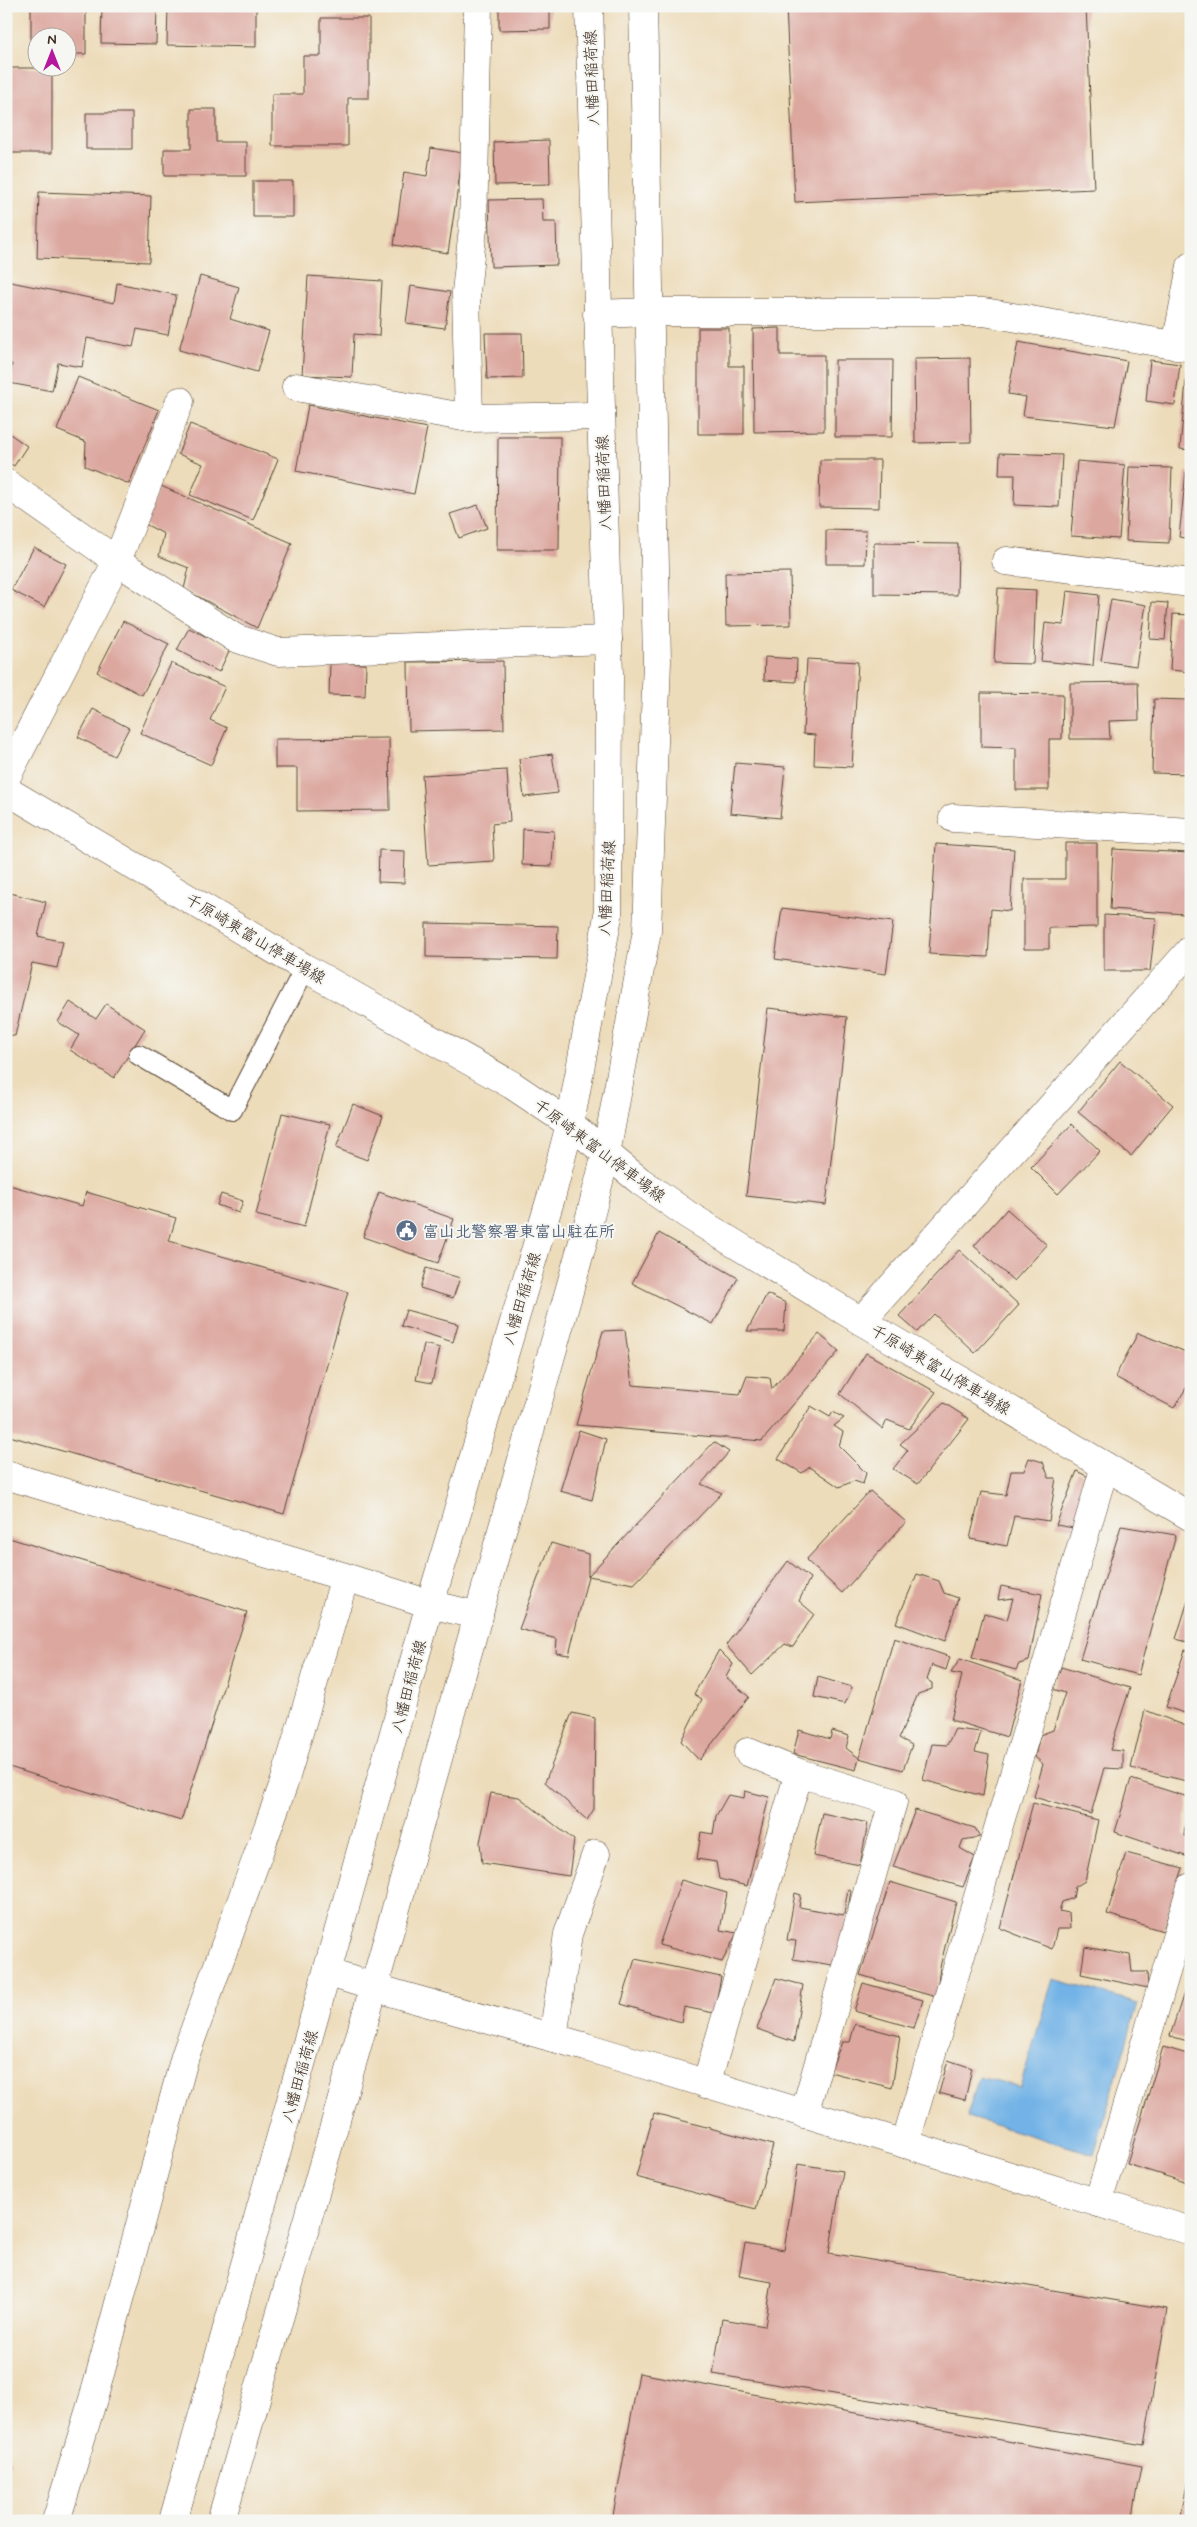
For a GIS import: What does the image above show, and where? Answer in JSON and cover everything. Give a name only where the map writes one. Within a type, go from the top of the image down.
[{"type":"street","points":[[470,418],[466,292],[473,228],[478,6]]},
{"type":"street","name":"八幡田稲荷線","points":[[173,2521],[430,1604],[549,1204],[570,1124],[608,916],[608,640],[589,6]]},
{"type":"street","points":[[221,2521],[479,1616],[606,1154],[646,931],[657,661],[651,312],[642,6]]},
{"type":"street","points":[[597,314],[651,312],[984,312],[1183,347],[1191,266]]},
{"type":"street","points":[[296,387],[470,418],[601,416]]},
{"type":"street","points":[[6,778],[117,561],[180,401]]},
{"type":"street","points":[[6,482],[117,561],[235,638],[278,652],[608,640]]},
{"type":"street","points":[[1006,560],[1191,583]]},
{"type":"street","name":"千原崎東富山停車場線","points":[[6,790],[305,968],[512,1085],[570,1124],[606,1154],[688,1215],[861,1321],[1191,1517]]},
{"type":"street","points":[[953,818],[1191,832]]},
{"type":"street","points":[[861,1321],[1191,949]]},
{"type":"street","points":[[905,2144],[1105,1466]]},
{"type":"street","points":[[6,1476],[345,1576],[430,1604],[479,1616]]},
{"type":"street","points":[[56,2521],[96,2389],[184,2056],[284,1783],[345,1576]]},
{"type":"street","points":[[748,1752],[799,1774],[893,1802],[804,2114]]},
{"type":"street","points":[[706,2084],[799,1774]]},
{"type":"street","points":[[553,2038],[568,1934],[596,1854]]},
{"type":"street","points":[[1098,2203],[1191,1887]]},
{"type":"street","points":[[328,1973],[553,2038],[1191,2231]]},
{"type":"lane","points":[[139,1055],[232,1110],[305,968]]},
{"type":"water","points":[[1053,1979],[1138,2003],[1094,2154],[967,2117],[979,2076],[1020,2087]]},
{"type":"building","points":[[31,6],[86,6],[86,54],[78,54],[78,28],[31,28]]},
{"type":"building","points":[[102,6],[157,6],[156,44],[101,43]]},
{"type":"building","points":[[168,6],[256,6],[256,47],[167,45]]},
{"type":"building","points":[[499,6],[550,6],[550,29],[499,30]]},
{"type":"building","points":[[786,6],[1086,6],[1094,189],[795,202]]},
{"type":"building","points":[[321,18],[369,18],[369,98],[348,98],[348,146],[272,146],[272,94],[303,94],[303,56],[321,56]]},
{"type":"building","points":[[6,68],[28,68],[28,78],[52,78],[52,153],[6,153]]},
{"type":"building","points":[[191,109],[216,109],[216,142],[246,142],[246,176],[164,176],[164,149],[191,149]]},
{"type":"building","points":[[86,113],[132,113],[132,149],[86,149]]},
{"type":"building","points":[[549,140],[550,184],[495,185],[494,142]]},
{"type":"building","points":[[431,148],[463,153],[448,253],[394,245],[404,172],[427,176]]},
{"type":"building","points":[[253,181],[293,181],[293,217],[253,217]]},
{"type":"building","points":[[39,192],[151,196],[149,262],[37,258]]},
{"type":"building","points":[[542,199],[543,222],[556,222],[557,265],[491,267],[489,200]]},
{"type":"building","points":[[200,276],[239,287],[230,319],[269,331],[257,372],[179,350]]},
{"type":"building","points":[[308,276],[382,281],[379,336],[354,334],[352,377],[302,375]]},
{"type":"building","points":[[6,281],[114,303],[117,283],[176,295],[168,335],[137,329],[133,347],[87,338],[82,367],[58,363],[52,391],[9,383],[12,364],[6,363]]},
{"type":"building","points":[[411,286],[450,292],[445,328],[406,323]]},
{"type":"building","points":[[698,328],[729,328],[729,366],[744,366],[744,434],[698,434]]},
{"type":"building","points":[[780,328],[780,355],[824,355],[824,431],[754,432],[753,329]]},
{"type":"building","points":[[485,333],[522,333],[523,378],[487,379]]},
{"type":"building","points":[[1018,342],[1127,361],[1115,426],[1023,416],[1026,397],[1008,394]]},
{"type":"building","points":[[970,358],[971,442],[915,443],[914,359]]},
{"type":"building","points":[[835,360],[893,360],[892,437],[835,437]]},
{"type":"building","points":[[1150,360],[1180,364],[1175,405],[1146,401]]},
{"type":"building","points":[[1187,369],[1191,370],[1191,450],[1180,449]]},
{"type":"building","points":[[78,377],[159,410],[129,484],[85,466],[86,442],[57,430]]},
{"type":"building","points":[[308,405],[427,428],[414,494],[296,471]]},
{"type":"building","points":[[190,424],[278,459],[253,520],[190,495],[203,464],[178,454]]},
{"type":"building","points":[[6,431],[27,446],[14,466],[6,461]]},
{"type":"building","points":[[498,437],[560,437],[559,550],[497,550]]},
{"type":"building","points":[[1000,453],[1062,455],[1059,507],[1014,505],[1015,475],[999,475]]},
{"type":"building","points":[[820,460],[880,460],[879,508],[819,507]]},
{"type":"building","points":[[1077,461],[1125,465],[1119,539],[1071,536]]},
{"type":"building","points":[[1129,467],[1172,468],[1169,543],[1126,541]]},
{"type":"building","points":[[1186,472],[1191,473],[1191,539],[1179,537]]},
{"type":"building","points":[[161,486],[292,543],[257,628],[184,589],[189,568],[159,556],[164,534],[145,524]]},
{"type":"building","points":[[478,505],[487,528],[459,538],[450,514]]},
{"type":"building","points":[[826,530],[866,531],[865,564],[826,564]]},
{"type":"building","points":[[874,543],[958,544],[957,595],[874,594]]},
{"type":"building","points":[[34,547],[66,564],[44,607],[11,590]]},
{"type":"building","points":[[790,572],[791,625],[726,626],[725,573]]},
{"type":"building","points":[[998,588],[1036,590],[1033,664],[994,663]]},
{"type":"building","points":[[1067,591],[1099,595],[1093,666],[1041,661],[1045,623],[1063,625]]},
{"type":"building","points":[[1111,599],[1146,605],[1136,666],[1101,661]]},
{"type":"building","points":[[1152,602],[1168,603],[1165,640],[1150,639]]},
{"type":"building","points":[[1173,614],[1191,615],[1191,672],[1170,670]]},
{"type":"building","points":[[123,621],[169,644],[142,695],[97,672]]},
{"type":"building","points":[[189,628],[230,649],[219,672],[177,650]]},
{"type":"building","points":[[765,657],[797,659],[796,682],[764,680]]},
{"type":"building","points":[[807,659],[858,662],[852,767],[814,765],[815,735],[803,734]]},
{"type":"building","points":[[503,661],[504,729],[409,731],[408,662]]},
{"type":"building","points":[[171,663],[225,687],[210,720],[227,728],[211,765],[140,733]]},
{"type":"building","points":[[330,663],[366,664],[365,696],[329,695]]},
{"type":"building","points":[[1138,682],[1139,720],[1109,721],[1110,739],[1070,739],[1070,683]]},
{"type":"building","points":[[1188,688],[1191,688],[1191,774],[1152,773],[1154,699],[1187,700]]},
{"type":"building","points":[[981,693],[1063,694],[1062,739],[1049,739],[1049,790],[1016,790],[1016,748],[981,747]]},
{"type":"building","points":[[93,709],[129,728],[114,756],[78,737]]},
{"type":"building","points":[[389,738],[390,810],[297,811],[297,768],[275,768],[275,739]]},
{"type":"building","points":[[552,754],[558,793],[524,797],[519,759]]},
{"type":"building","points":[[735,763],[785,767],[780,818],[730,813]]},
{"type":"building","points":[[507,770],[510,822],[492,824],[494,861],[428,865],[422,775]]},
{"type":"building","points":[[523,829],[554,831],[552,866],[522,865]]},
{"type":"building","points":[[1065,843],[1097,843],[1097,927],[1049,928],[1049,949],[1024,949],[1024,879],[1065,879]]},
{"type":"building","points":[[936,844],[1014,849],[1010,911],[991,909],[988,957],[929,954]]},
{"type":"building","points":[[1113,849],[1189,853],[1185,914],[1110,909]]},
{"type":"building","points":[[379,850],[405,851],[404,883],[378,882]]},
{"type":"building","points":[[6,892],[46,902],[38,936],[63,942],[57,968],[32,963],[15,1036],[6,1034]]},
{"type":"building","points":[[782,908],[893,922],[886,974],[775,959]]},
{"type":"building","points":[[1104,915],[1156,918],[1150,971],[1104,971]]},
{"type":"building","points":[[426,923],[558,926],[557,959],[426,957]]},
{"type":"building","points":[[70,1002],[96,1019],[106,1004],[145,1029],[114,1078],[70,1050],[79,1035],[58,1022]]},
{"type":"building","points":[[768,1008],[847,1017],[826,1205],[746,1196]]},
{"type":"building","points":[[1120,1061],[1173,1105],[1131,1156],[1078,1112]]},
{"type":"building","points":[[353,1104],[383,1116],[367,1160],[336,1148]]},
{"type":"building","points":[[282,1113],[330,1124],[304,1227],[256,1215]]},
{"type":"building","points":[[1072,1124],[1100,1151],[1058,1194],[1031,1167]]},
{"type":"building","points":[[6,1184],[82,1206],[86,1192],[176,1218],[169,1241],[348,1292],[284,1514],[6,1435]]},
{"type":"building","points":[[379,1192],[454,1219],[438,1263],[363,1237]]},
{"type":"building","points":[[221,1194],[243,1201],[239,1213],[217,1205]]},
{"type":"building","points":[[1007,1209],[1047,1245],[1014,1281],[974,1246]]},
{"type":"building","points":[[659,1233],[738,1278],[713,1324],[632,1283]]},
{"type":"building","points":[[959,1250],[1019,1305],[975,1353],[934,1314],[917,1332],[899,1316]]},
{"type":"building","points":[[426,1268],[460,1278],[453,1298],[420,1288]]},
{"type":"building","points":[[767,1294],[786,1303],[784,1331],[747,1331]]},
{"type":"building","points":[[406,1310],[458,1324],[453,1342],[401,1326]]},
{"type":"building","points":[[625,1330],[632,1385],[740,1394],[747,1376],[770,1378],[772,1389],[819,1334],[839,1351],[762,1441],[576,1425],[603,1331]]},
{"type":"building","points":[[1138,1333],[1191,1354],[1191,1380],[1174,1408],[1115,1377]]},
{"type":"building","points":[[424,1344],[440,1348],[432,1383],[416,1380]]},
{"type":"building","points":[[866,1353],[936,1392],[909,1429],[887,1420],[883,1429],[840,1394]]},
{"type":"building","points":[[944,1403],[969,1419],[918,1484],[893,1469],[908,1450],[900,1444]]},
{"type":"building","points":[[811,1406],[830,1417],[833,1412],[844,1418],[834,1426],[843,1432],[839,1446],[866,1473],[863,1484],[854,1481],[839,1487],[810,1467],[802,1473],[778,1459]]},
{"type":"building","points":[[579,1430],[606,1439],[592,1500],[560,1491]]},
{"type":"building","points":[[714,1442],[729,1452],[701,1484],[722,1493],[634,1584],[588,1576]]},
{"type":"building","points":[[1029,1458],[1043,1462],[1049,1478],[1056,1478],[1049,1521],[1014,1516],[1007,1546],[970,1539],[981,1492],[1006,1495],[1011,1471],[1024,1471]]},
{"type":"building","points":[[1077,1471],[1096,1481],[1080,1529],[1056,1525]]},
{"type":"building","points":[[870,1491],[906,1522],[842,1593],[806,1560]]},
{"type":"building","points":[[1121,1526],[1176,1535],[1138,1675],[1080,1659]]},
{"type":"building","points":[[6,1537],[247,1612],[181,1821],[6,1766]]},
{"type":"building","points":[[551,1543],[588,1554],[588,1576],[569,1655],[556,1653],[557,1639],[519,1629]]},
{"type":"building","points":[[788,1561],[810,1578],[799,1601],[814,1614],[793,1647],[785,1644],[752,1675],[726,1645]]},
{"type":"building","points":[[917,1574],[939,1581],[944,1593],[958,1598],[945,1641],[896,1623]]},
{"type":"building","points":[[1001,1586],[1042,1594],[1029,1661],[1019,1664],[1016,1670],[972,1658],[984,1613],[1007,1620],[1013,1598],[998,1600]]},
{"type":"building","points":[[1191,1591],[1191,1643],[1176,1639]]},
{"type":"building","points":[[894,1638],[950,1657],[946,1670],[932,1665],[927,1680],[932,1683],[932,1689],[918,1694],[899,1738],[912,1745],[903,1770],[859,1758]]},
{"type":"building","points":[[719,1650],[733,1664],[726,1677],[749,1697],[699,1760],[681,1741],[702,1699],[694,1694]]},
{"type":"building","points":[[1185,1650],[1191,1651],[1191,1715],[1166,1707]]},
{"type":"building","points":[[960,1659],[1022,1680],[1007,1737],[951,1720],[962,1675],[951,1673]]},
{"type":"building","points":[[1061,1667],[1130,1688],[1110,1750],[1123,1751],[1123,1769],[1104,1768],[1091,1814],[1034,1797],[1043,1764],[1035,1757],[1040,1735],[1053,1730],[1065,1693],[1053,1689]]},
{"type":"building","points":[[818,1677],[852,1687],[845,1704],[814,1697]]},
{"type":"building","points":[[1145,1710],[1191,1728],[1191,1782],[1131,1768]]},
{"type":"building","points":[[572,1713],[595,1718],[594,1809],[587,1820],[545,1782]]},
{"type":"building","points":[[955,1729],[981,1732],[975,1752],[989,1755],[983,1796],[923,1780],[932,1744],[947,1745]]},
{"type":"building","points":[[799,1730],[830,1739],[832,1731],[849,1736],[846,1748],[859,1758],[856,1770],[793,1754]]},
{"type":"building","points":[[1131,1779],[1188,1797],[1184,1836],[1191,1838],[1191,1858],[1115,1832]]},
{"type":"building","points":[[745,1791],[769,1797],[747,1886],[719,1879],[716,1862],[697,1859],[701,1832],[713,1834],[716,1816],[728,1795],[744,1798]]},
{"type":"building","points":[[491,1793],[519,1797],[574,1840],[569,1876],[482,1863],[480,1842]]},
{"type":"building","points":[[1033,1803],[1098,1820],[1085,1881],[1075,1887],[1073,1898],[1062,1902],[1059,1911],[1069,1913],[1070,1929],[1057,1929],[1052,1949],[1000,1928]]},
{"type":"building","points":[[915,1810],[975,1828],[980,1837],[963,1840],[960,1848],[975,1857],[963,1887],[893,1867]]},
{"type":"building","points":[[822,1813],[868,1823],[860,1865],[813,1856]]},
{"type":"building","points":[[1126,1853],[1183,1868],[1163,1931],[1107,1914]]},
{"type":"building","points":[[681,1880],[727,1893],[720,1930],[737,1933],[722,1962],[659,1945]]},
{"type":"building","points":[[890,1882],[956,1902],[940,1967],[936,1997],[860,1975]]},
{"type":"building","points":[[848,1889],[851,1890],[839,1966],[793,1959],[796,1941],[787,1940],[795,1893],[801,1895],[799,1907],[844,1915]]},
{"type":"building","points":[[1085,1947],[1130,1955],[1132,1972],[1147,1972],[1148,1988],[1081,1974]]},
{"type":"building","points":[[635,1959],[721,1977],[714,2013],[684,2007],[681,2022],[621,2004]]},
{"type":"building","points":[[1191,1971],[1191,2042],[1170,2036]]},
{"type":"building","points":[[776,1978],[803,1985],[794,2042],[757,2029]]},
{"type":"building","points":[[863,1983],[923,2000],[914,2028],[854,2011]]},
{"type":"building","points":[[855,2024],[900,2036],[892,2088],[830,2072],[842,2042],[850,2042]]},
{"type":"building","points":[[1163,2047],[1191,2055],[1191,2184],[1127,2164]]},
{"type":"building","points":[[948,2060],[972,2068],[965,2100],[939,2093]]},
{"type":"building","points":[[654,2113],[773,2145],[756,2209],[636,2177]]},
{"type":"building","points":[[798,2164],[843,2171],[829,2253],[1167,2309],[1144,2445],[713,2374],[722,2319],[765,2326],[772,2282],[739,2276],[745,2243],[784,2250]]},
{"type":"building","points":[[639,2373],[1142,2466],[1132,2521],[612,2521]]},
{"type":"building","points":[[6,2459],[11,2460],[7,2475],[6,2475]]},
{"type":"building","points":[[1190,2469],[1191,2521],[1180,2521]]},
{"type":"place","name":"富山北警察署東富山駐在所","points":[[407,1231]]}]
